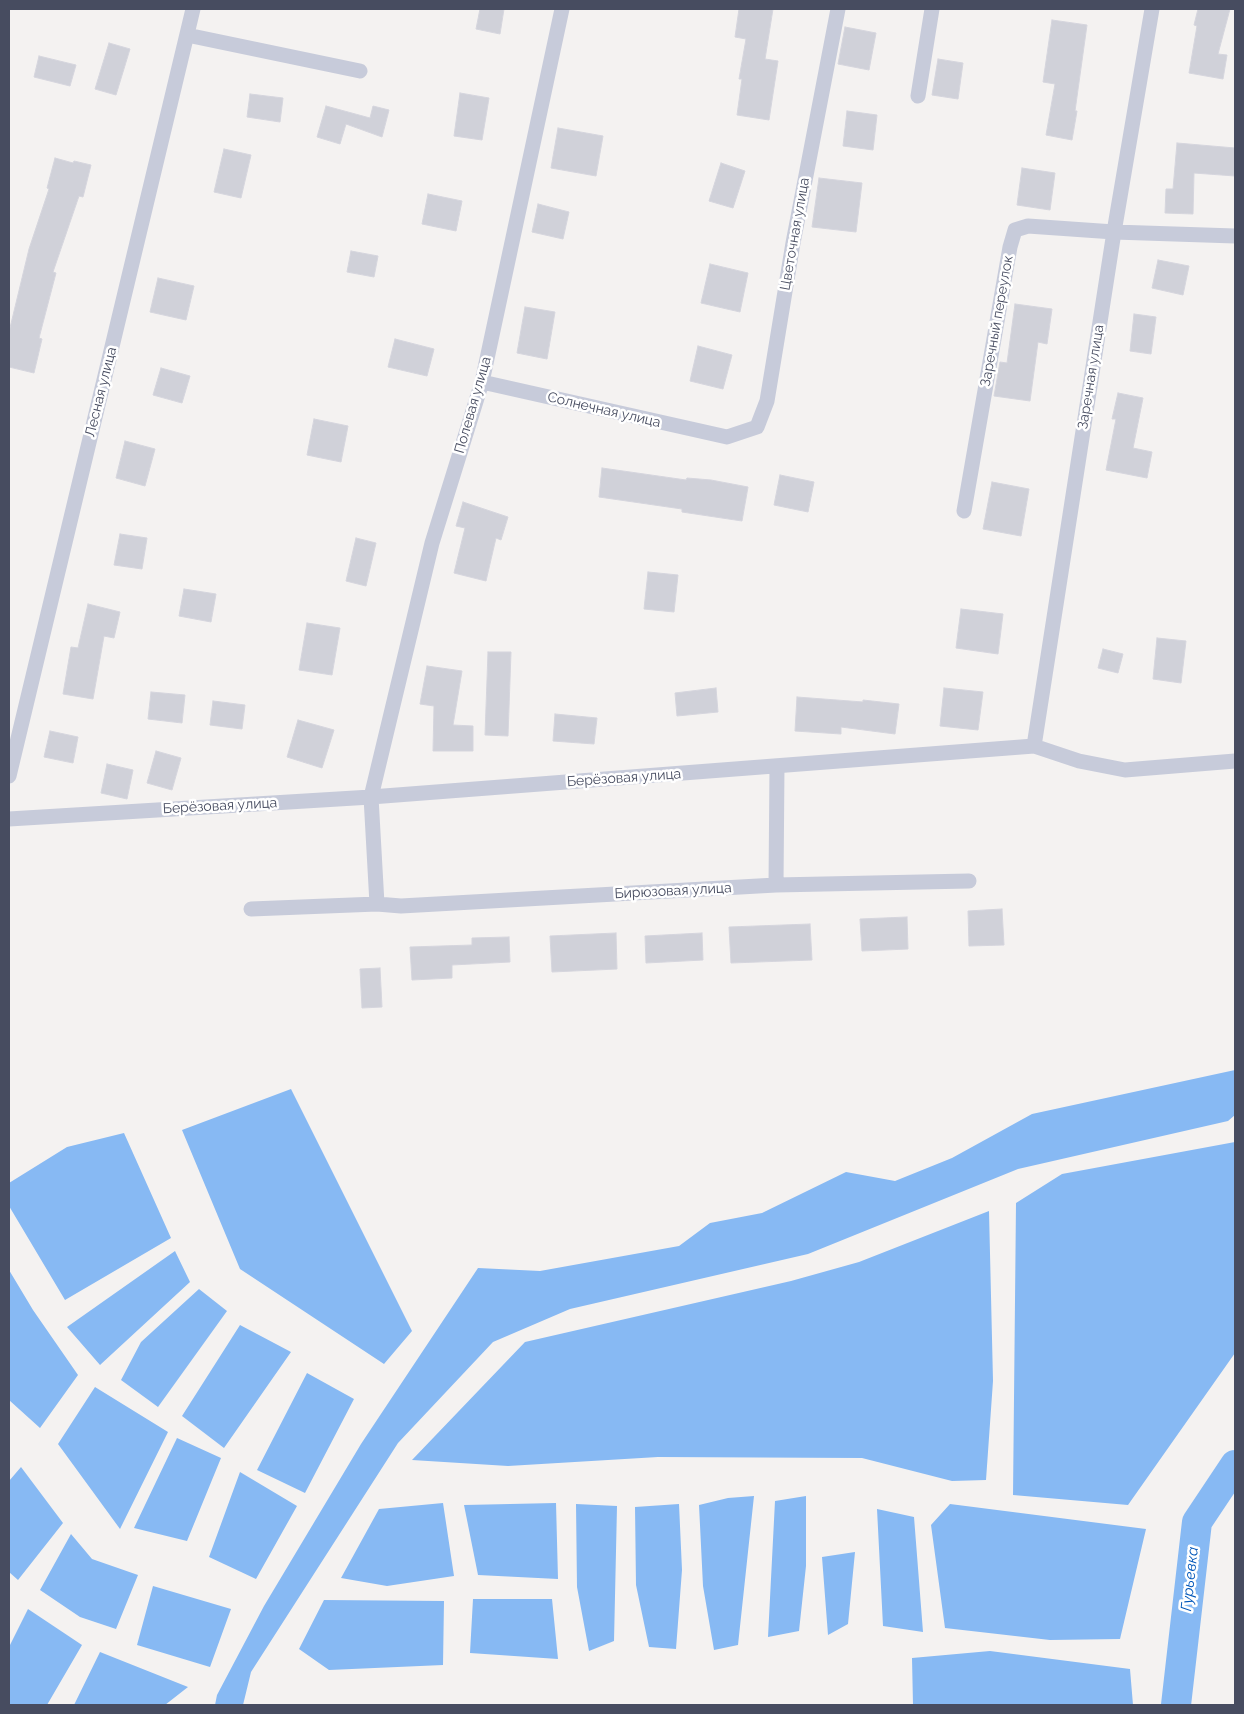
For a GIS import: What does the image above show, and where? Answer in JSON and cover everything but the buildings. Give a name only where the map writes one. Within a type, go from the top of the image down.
[{"type":"street","name":"Лесная улица","points":[[9,776],[193,9]]},
{"type":"street","name":"Полевая улица","points":[[371,797],[432,543],[482,382],[562,9]]},
{"type":"street","name":"Цветочная улица","points":[[727,437],[757,427],[767,400],[793,243],[838,9]]},
{"type":"street","points":[[918,96],[932,9]]},
{"type":"street","name":"Заречная улица","points":[[1034,746],[1114,232],[1152,9]]},
{"type":"street","points":[[187,35],[360,71]]},
{"type":"street","name":"Заречный переулок","points":[[964,511],[1010,247],[1015,230],[1028,226],[1114,232]]},
{"type":"street","points":[[1114,232],[1235,236]]},
{"type":"street","name":"Солнечная улица","points":[[482,382],[727,437]]},
{"type":"street","name":"Берёзовая улица","points":[[9,819],[371,797],[1034,746],[1079,761],[1125,770],[1235,761]]},
{"type":"street","points":[[776,885],[777,766]]},
{"type":"street","points":[[371,797],[377,904]]},
{"type":"street","name":"Бирюзовая улица","points":[[251,909],[377,904],[401,906],[776,885],[969,881]]},
{"type":"water","points":[[1235,1070],[1235,1115],[1228,1121],[1018,1169],[808,1254],[570,1309],[493,1342],[398,1443],[251,1672],[243,1705],[215,1705],[217,1695],[264,1606],[361,1444],[478,1268],[540,1271],[679,1246],[710,1223],[762,1213],[846,1172],[895,1181],[952,1158],[1032,1114]]},
{"type":"water","points":[[291,1089],[412,1331],[384,1364],[240,1269],[182,1130]]},
{"type":"water","points":[[124,1133],[171,1238],[65,1300],[9,1206],[9,1183],[67,1147]]},
{"type":"water","points":[[1235,1142],[1235,1353],[1128,1505],[1013,1495],[1016,1203],[1062,1174]]},
{"type":"water","points":[[989,1211],[993,1381],[986,1480],[952,1481],[862,1458],[658,1457],[508,1466],[412,1460],[525,1342],[791,1281],[859,1262]]},
{"type":"water","points":[[175,1251],[190,1282],[100,1365],[67,1327]]},
{"type":"water","points":[[9,1270],[33,1310],[78,1375],[40,1428],[9,1400]]},
{"type":"water","points":[[199,1289],[227,1311],[158,1407],[121,1380],[141,1342]]},
{"type":"water","points":[[240,1325],[291,1352],[224,1448],[182,1416]]},
{"type":"water","points":[[307,1373],[354,1399],[305,1493],[257,1470]]},
{"type":"water","points":[[95,1387],[168,1432],[120,1529],[58,1444]]},
{"type":"water","points":[[177,1438],[221,1458],[187,1541],[134,1528]]},
{"type":"water","points":[[21,1467],[63,1523],[18,1580],[9,1572],[9,1481]]},
{"type":"water","points":[[240,1472],[297,1506],[256,1579],[209,1557]]},
{"type":"water","points":[[754,1496],[738,1645],[714,1650],[703,1586],[699,1505],[728,1498]]},
{"type":"water","points":[[806,1496],[806,1566],[799,1631],[768,1637],[775,1501]]},
{"type":"water","points":[[443,1503],[454,1576],[387,1586],[341,1578],[379,1509]]},
{"type":"water","points":[[556,1503],[558,1579],[478,1575],[464,1505]]},
{"type":"water","points":[[576,1504],[617,1506],[614,1641],[589,1651],[577,1587]]},
{"type":"water","points":[[679,1504],[682,1570],[676,1649],[649,1647],[636,1585],[635,1507]]},
{"type":"water","points":[[950,1504],[1146,1529],[1120,1639],[1050,1640],[945,1628],[931,1525]]},
{"type":"water","points":[[877,1509],[914,1517],[923,1632],[883,1626]]},
{"type":"water","points":[[71,1534],[92,1559],[138,1575],[116,1629],[80,1617],[40,1590]]},
{"type":"water","points":[[855,1552],[848,1624],[828,1635],[822,1557]]},
{"type":"water","points":[[153,1586],[231,1609],[210,1667],[137,1645]]},
{"type":"water","points":[[473,1599],[552,1599],[558,1659],[470,1653]]},
{"type":"water","points":[[324,1600],[444,1601],[443,1665],[329,1670],[299,1649]]},
{"type":"water","points":[[28,1609],[82,1645],[47,1705],[9,1705],[9,1647]]},
{"type":"water","points":[[990,1651],[1130,1669],[1133,1705],[913,1705],[912,1658]]},
{"type":"water","points":[[100,1652],[188,1687],[165,1705],[74,1705]]},
{"type":"waterway","name":"Гурьевка","points":[[1176,1705],[1197,1522],[1235,1465]]}]
